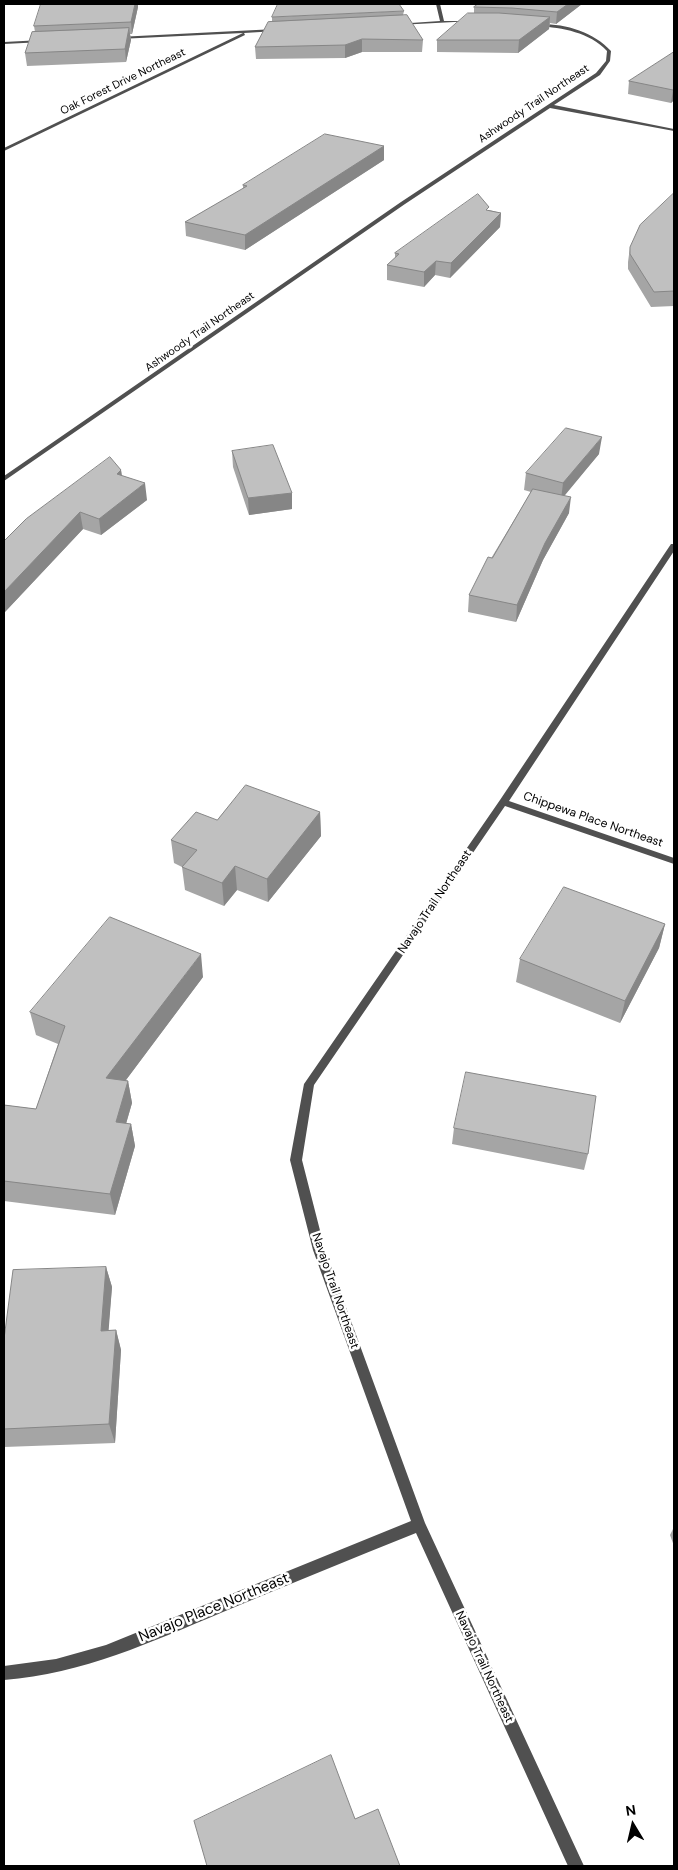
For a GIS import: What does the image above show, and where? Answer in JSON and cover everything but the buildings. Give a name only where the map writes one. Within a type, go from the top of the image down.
[{"type":"street","points":[[438,4],[442,22]]},
{"type":"street","points":[[395,24],[481,21]]},
{"type":"street","name":"Ashwoody Trail Northeast","points":[[4,479],[403,203],[598,74],[608,60],[609,51],[602,42],[566,28],[533,24]]},
{"type":"street","points":[[114,38],[279,30]]},
{"type":"street","name":"Oak Forest Drive Northeast","points":[[4,150],[250,32]]},
{"type":"street","points":[[4,43],[49,41]]},
{"type":"street","points":[[549,106],[674,130]]},
{"type":"street","name":"Navajo Trail Northeast","points":[[576,1866],[419,1525],[319,1250],[296,1160],[309,1084],[503,802],[674,546]]},
{"type":"street","name":"Chippewa Place Northeast","points":[[503,802],[674,861]]},
{"type":"street","name":"Navajo Place Northeast","points":[[4,1673],[24,1672],[74,1663],[136,1640],[419,1525]]}]
